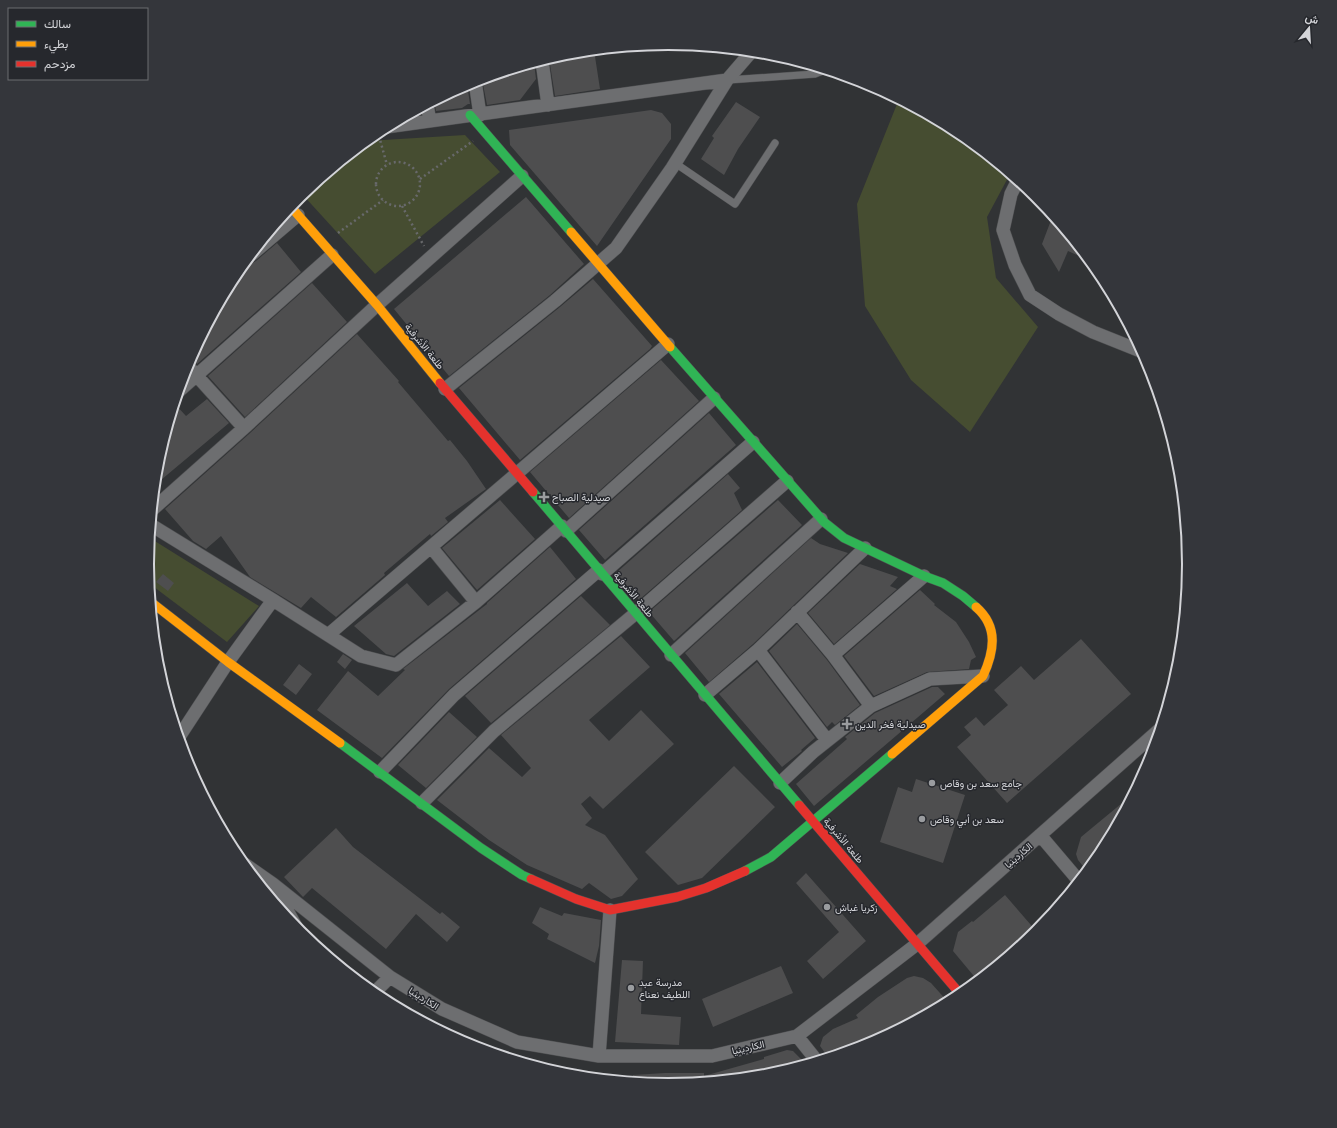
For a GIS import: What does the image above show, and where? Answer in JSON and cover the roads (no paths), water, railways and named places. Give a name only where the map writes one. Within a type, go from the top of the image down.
[{"type":"street","points":[[445,389],[555,301],[616,248],[675,163],[727,80],[748,56]]},
{"type":"street","points":[[543,66],[548,105]]},
{"type":"street","points":[[403,125],[727,80]]},
{"type":"street","points":[[157,606],[228,662],[380,772],[481,848],[522,875],[576,899],[610,910],[677,897],[706,888],[738,875],[771,857],[983,676],[990,660],[993,641],[989,625],[980,610],[963,596],[943,583],[924,576],[844,538],[821,519],[714,398],[484,131],[475,115],[475,88]]},
{"type":"street","points":[[428,110],[430,121]]},
{"type":"street","points":[[158,504],[244,428],[377,305],[522,176]]},
{"type":"street","points":[[1015,186],[1011,194],[1003,230],[1015,265],[1030,295],[1059,314],[1093,332],[1134,349]]},
{"type":"street","name":"طلعة الأشرفية","points":[[295,212],[377,305],[445,389],[956,989]]},
{"type":"street","points":[[188,383],[332,255]]},
{"type":"street","points":[[328,635],[668,344]]},
{"type":"street","points":[[192,371],[244,428]]},
{"type":"street","points":[[156,528],[361,656],[396,665],[476,602],[564,529],[714,398]]},
{"type":"street","points":[[380,772],[454,695],[753,442]]},
{"type":"street","points":[[422,803],[494,731],[636,613],[787,480]]},
{"type":"street","points":[[672,655],[821,519]]},
{"type":"street","points":[[431,547],[476,602]]},
{"type":"street","points":[[705,695],[758,650],[865,548]]},
{"type":"street","points":[[834,655],[924,576]]},
{"type":"street","points":[[183,731],[228,662],[273,600]]},
{"type":"street","points":[[797,612],[834,655],[871,706]]},
{"type":"street","points":[[758,650],[827,740]]},
{"type":"street","points":[[780,783],[827,740],[871,706],[930,678],[983,676]]},
{"type":"street","name":"الكاردينيا","points":[[259,875],[390,977],[442,1009],[517,1042],[599,1056],[712,1056],[797,1036],[917,944],[1153,736]]},
{"type":"street","points":[[1040,835],[1076,877]]},
{"type":"street","name":"الكاردينيا","points":[[272,884],[285,906]]},
{"type":"street","points":[[599,1056],[610,910]]},
{"type":"street","points":[[379,988],[390,977]]},
{"type":"street","points":[[797,1036],[814,1057]]},
{"type":"lane","points":[[727,80],[818,73]]},
{"type":"lane","points":[[675,163],[735,204],[775,143]]},
{"type":"place","name":"صيدلية الصباح","points":[[544,497]]},
{"type":"place","name":"صيدلية فخر الدين","points":[[847,724]]},
{"type":"place","name":"جامع سعد بن وقاص","points":[[932,783]]},
{"type":"place","name":"سعد بن أبي وقاص","points":[[922,819]]},
{"type":"place","name":"زكريا غباش","points":[[827,907]]},
{"type":"place","name":"مدرسة عبد اللطيف نعناع","points":[[631,988]]}]
